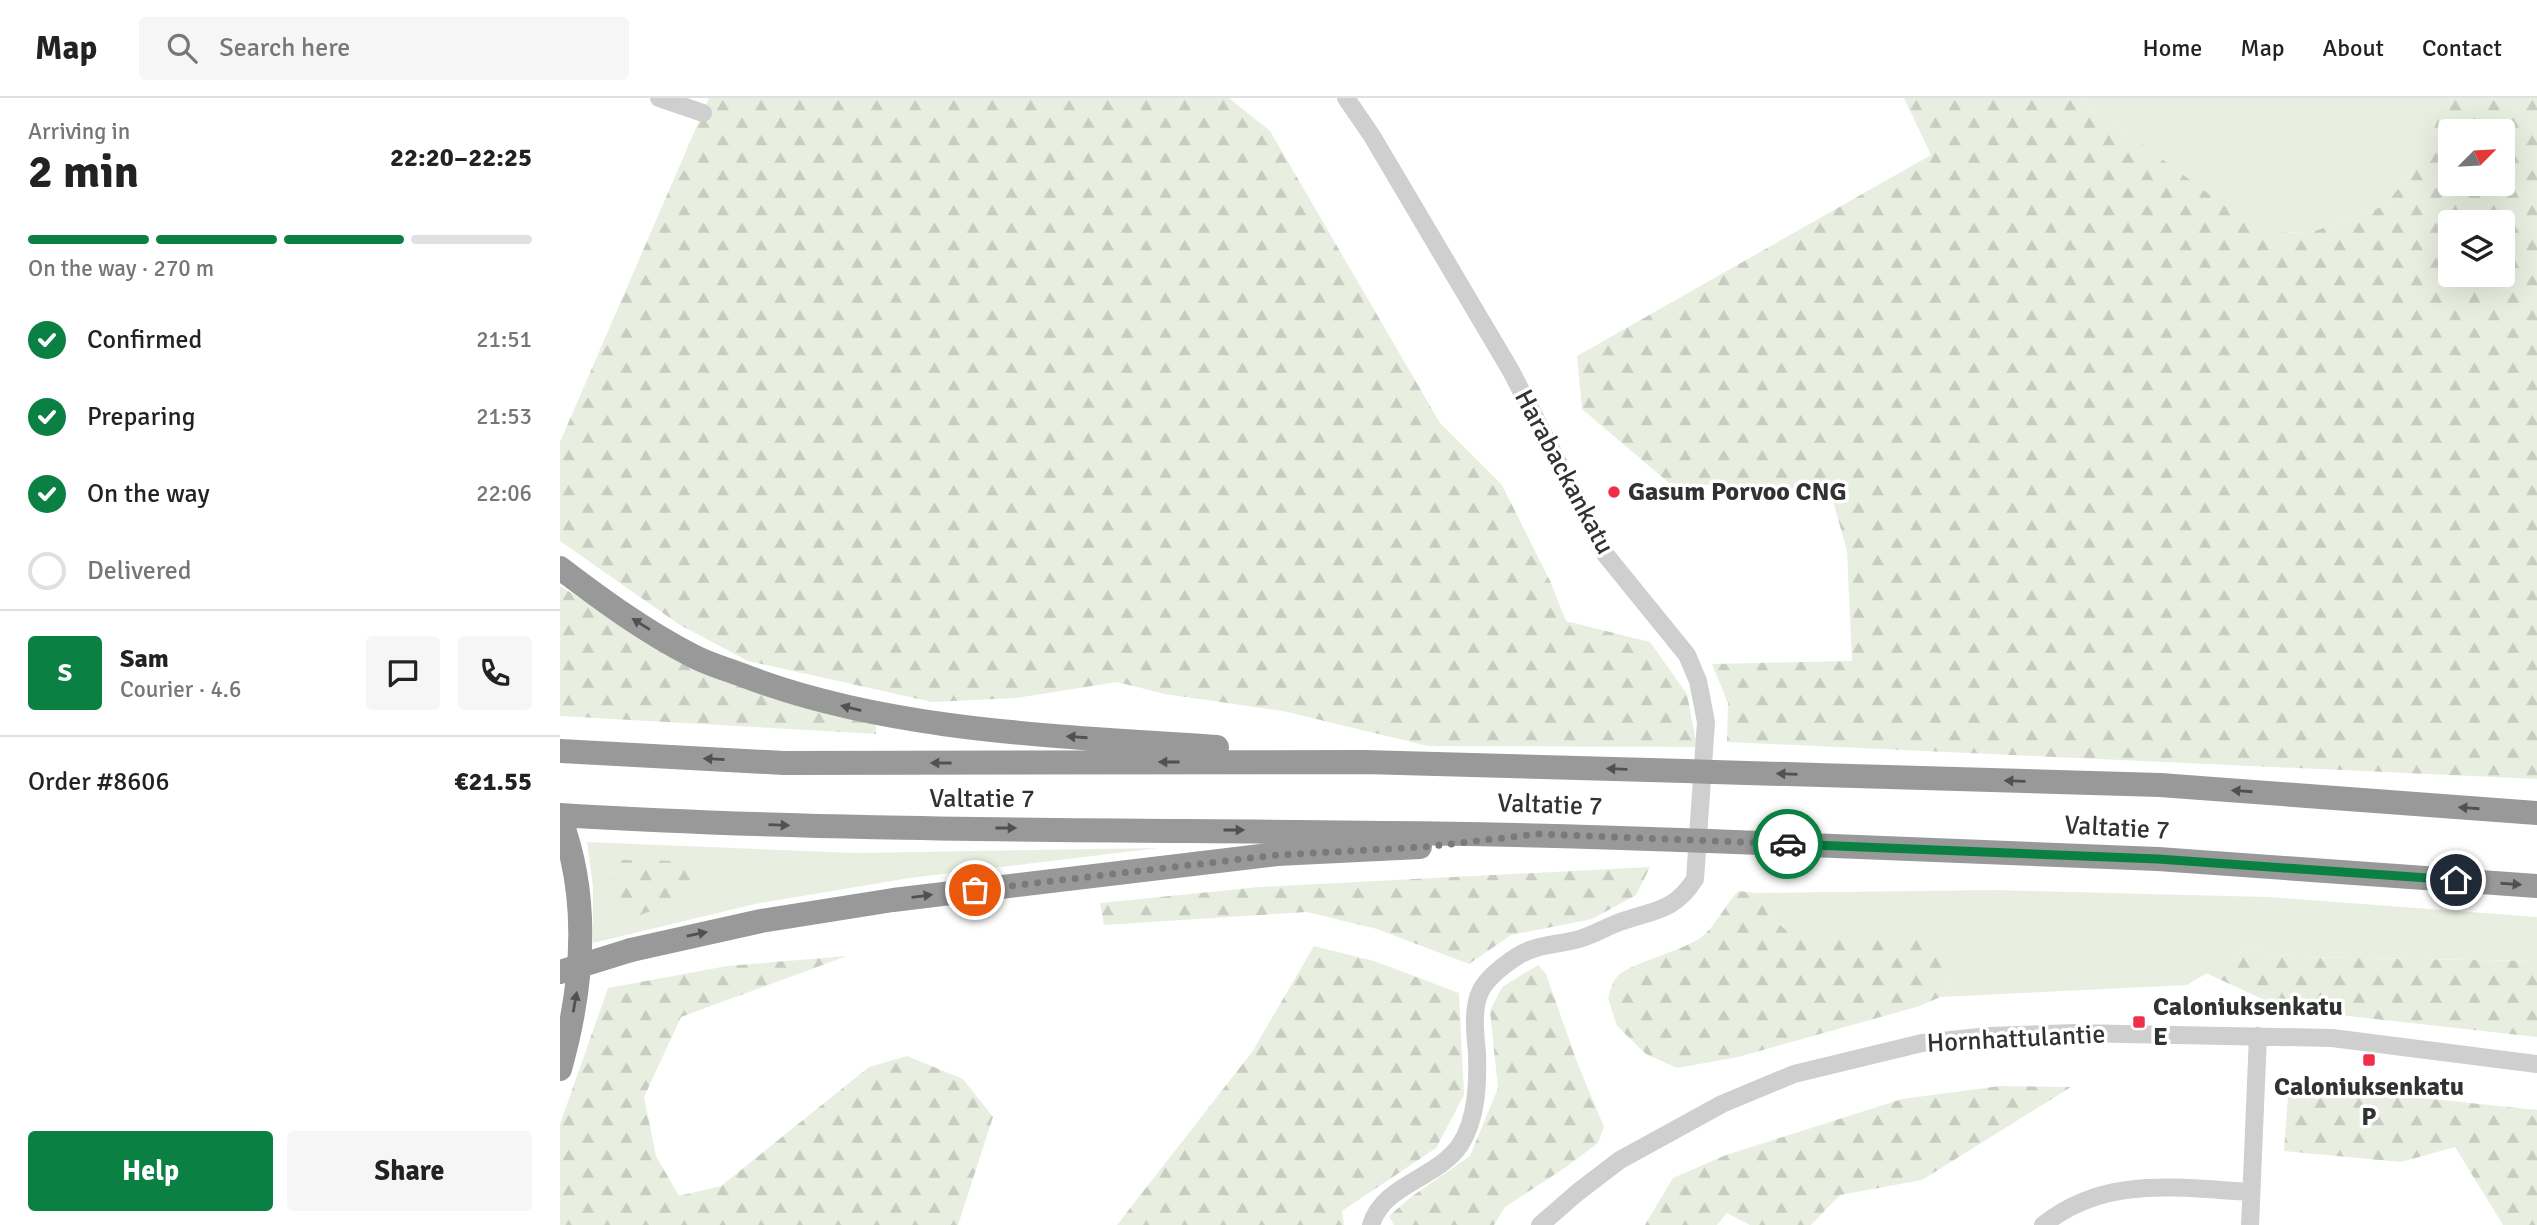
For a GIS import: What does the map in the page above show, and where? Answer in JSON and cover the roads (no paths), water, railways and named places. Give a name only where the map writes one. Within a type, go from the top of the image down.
[{"type":"highway","points":[[560,568],[607,603],[694,656],[777,689],[862,711],[999,731],[1229,748],[1364,762]]},
{"type":"highway","name":"Valtatie 7","points":[[572,752],[783,763],[1364,762],[2160,785],[2537,813]]},
{"type":"highway","points":[[560,816],[576,875],[582,924],[579,982],[560,1069]]},
{"type":"highway","name":"Valtatie 7","points":[[560,816],[845,828],[1538,834],[2158,859],[2537,886]]},
{"type":"highway","points":[[560,972],[631,950],[761,921],[893,900],[1277,855],[1424,847],[1538,834]]},
{"type":"street","points":[[659,98],[703,113]]},
{"type":"street","name":"Harabackankatu","points":[[1346,98],[1379,148],[1511,370],[1605,554],[1687,655],[1698,681],[1706,722],[1695,879],[1685,895],[1658,912],[1613,925],[1590,937],[1552,943],[1517,956],[1492,976],[1481,990],[1475,1010],[1476,1097],[1465,1137],[1452,1155],[1396,1192],[1378,1208],[1371,1225]]},
{"type":"street","name":"Hornhattulantie","points":[[1540,1225],[1620,1160],[1723,1104],[1794,1074],[1855,1057],[1922,1043],[1989,1036],[2075,1033],[2332,1038],[2537,1064]]},
{"type":"street","points":[[2250,1225],[2258,1036]]},
{"type":"street","points":[[2043,1225],[2074,1203],[2097,1194],[2152,1187],[2251,1192]]},
{"type":"place","name":"Gasum Porvoo CNG","points":[[1614,492]]},
{"type":"place","name":"Caloniuksenkatu E","points":[[2139,1022]]},
{"type":"place","name":"Caloniuksenkatu P","points":[[2369,1060]]}]
